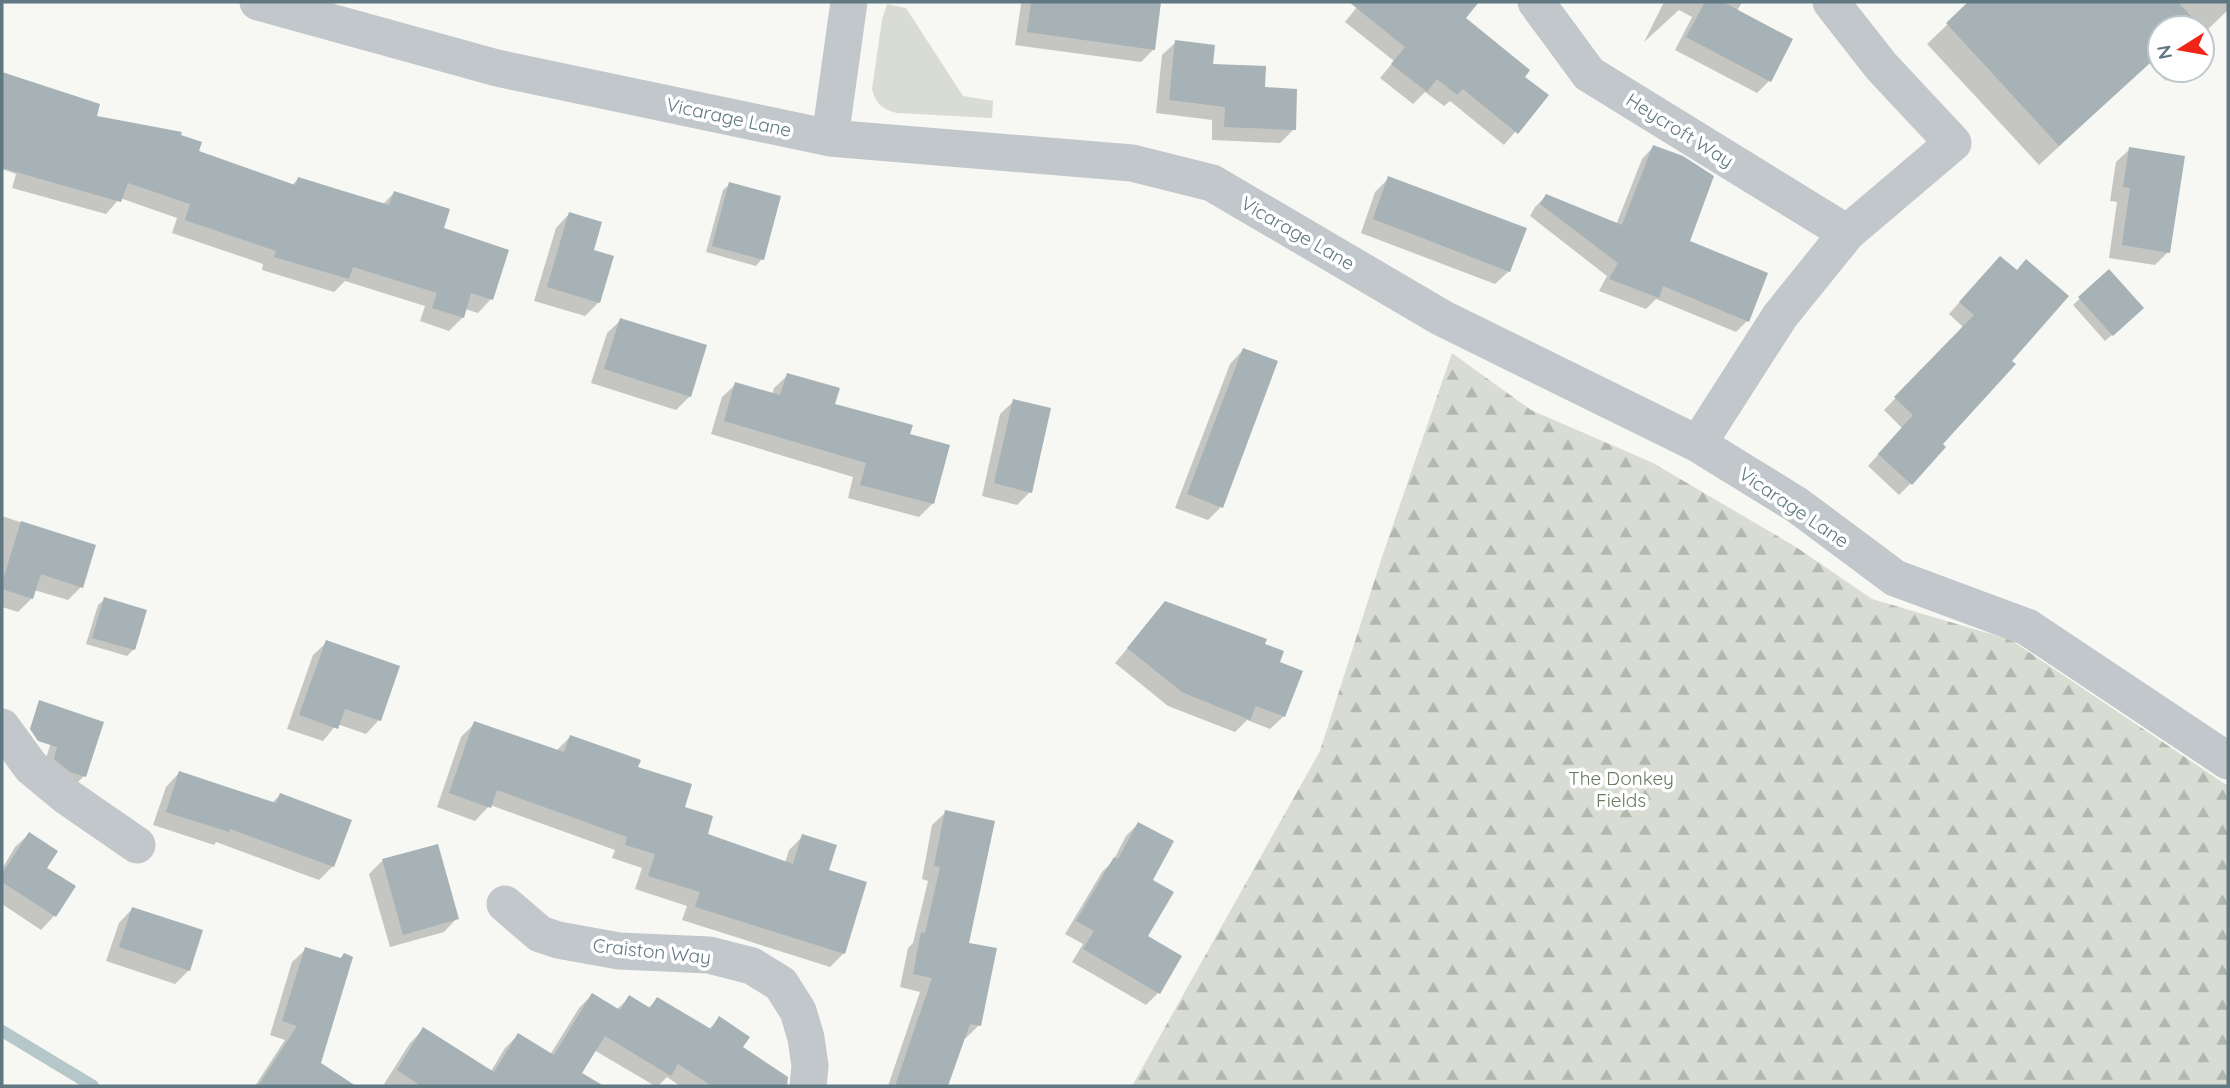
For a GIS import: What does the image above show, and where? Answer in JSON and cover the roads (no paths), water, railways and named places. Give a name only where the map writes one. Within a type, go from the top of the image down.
[{"type":"street","name":"Vicarage Lane","points":[[258,2],[498,68],[831,138],[1132,163],[1212,183],[1442,318],[1698,444],[1797,505],[1895,578],[2027,627],[2228,761]]},
{"type":"street","points":[[831,138],[849,2]]},
{"type":"street","name":"Heycroft Way","points":[[1536,2],[1589,74],[1847,233]]},
{"type":"street","points":[[1698,444],[1780,316],[1847,233],[1953,143],[1881,66],[1831,2]]},
{"type":"street","points":[[2,727],[31,767],[65,796],[137,845]]},
{"type":"street","name":"Craiston Way","points":[[505,904],[540,934],[558,940],[619,951],[709,955],[752,966],[781,984],[798,1011],[808,1057],[808,1086]]},
{"type":"waterway","points":[[2,1031],[93,1086]]},
{"type":"park label","name":"The Donkey Fields","points":[[1621,789]]}]
